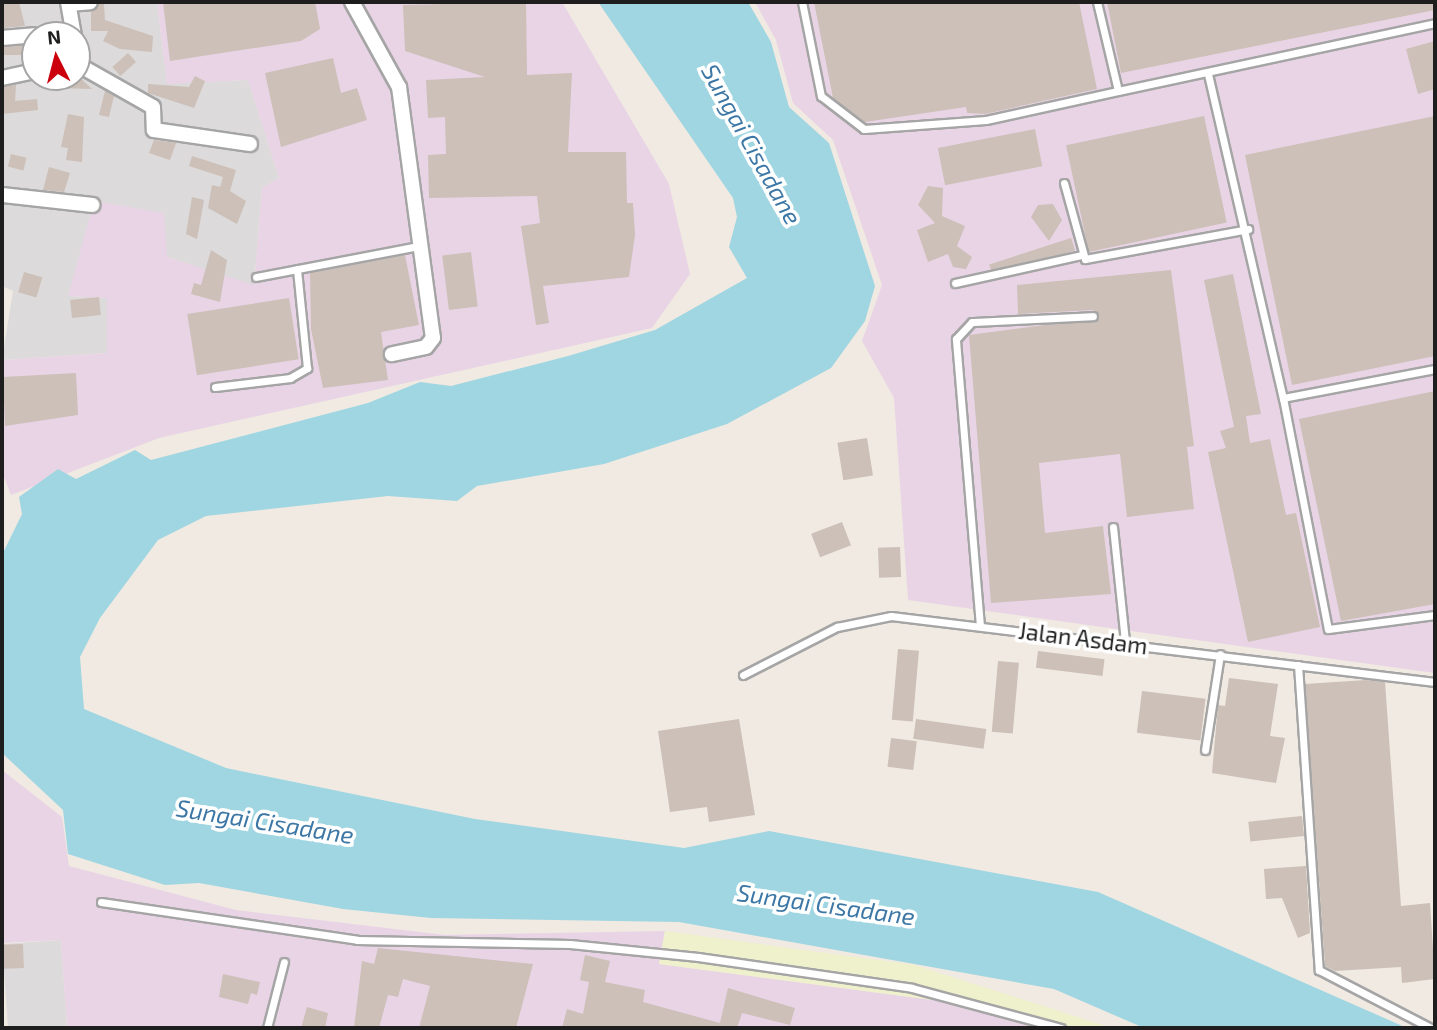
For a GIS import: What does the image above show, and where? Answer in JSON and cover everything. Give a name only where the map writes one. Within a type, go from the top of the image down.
[{"type":"street","points":[[71,21],[68,3],[90,2]]},
{"type":"street","points":[[352,2],[398,81],[433,338],[426,347],[392,354]]},
{"type":"street","points":[[2,38],[21,36]]},
{"type":"street","points":[[91,72],[153,107],[154,130],[250,144]]},
{"type":"street","points":[[2,78],[21,74]]},
{"type":"street","points":[[2,195],[92,205]]},
{"type":"lane","points":[[802,2],[821,96],[864,129],[986,120],[1435,23]]},
{"type":"lane","points":[[1097,2],[1118,91]]},
{"type":"lane","points":[[1208,74],[1248,229],[1328,629],[1435,615]]},
{"type":"lane","points":[[1064,183],[1081,255]]},
{"type":"lane","points":[[955,283],[1081,255],[1108,258],[1248,229]]},
{"type":"lane","points":[[256,277],[419,246]]},
{"type":"lane","points":[[215,387],[290,378],[307,368],[297,270]]},
{"type":"lane","points":[[980,626],[956,339],[972,322],[1093,316]]},
{"type":"lane","points":[[1283,398],[1435,369]]},
{"type":"lane","points":[[1113,527],[1125,642]]},
{"type":"lane","name":"Jalan Asdam","points":[[743,675],[837,627],[872,617],[1125,642],[1435,682]]},
{"type":"lane","points":[[1205,750],[1220,654]]},
{"type":"lane","points":[[1298,665],[1319,970],[1431,1028]]},
{"type":"lane","points":[[101,902],[357,940],[570,944],[698,957],[912,988],[1061,1028]]},
{"type":"lane","points":[[267,1028],[284,962]]},
{"type":"shaded area","points":[[2,2],[157,2],[167,83],[248,80],[279,178],[262,188],[254,286],[167,257],[69,296],[107,298],[107,353],[2,360],[13,291],[2,286]]},
{"type":"shaded area","points":[[157,2],[562,2],[669,184],[690,274],[652,328],[159,438],[11,495],[2,472],[2,360],[107,353],[107,298],[68,296],[94,201],[164,213],[167,257],[254,285],[262,188],[279,178],[248,80],[167,84]]},
{"type":"shaded area","points":[[755,2],[1435,2],[1435,673],[908,600],[894,398],[862,341],[882,285],[833,140],[793,103],[776,40]]},
{"type":"shaded area","points":[[2,770],[62,817],[69,866],[236,910],[445,935],[665,931],[659,964],[948,1002],[1043,1028],[67,1028],[61,940],[2,943]]},
{"type":"shaded area","points":[[61,940],[67,1028],[8,1028],[2,944]]},
{"type":"green space","points":[[665,931],[915,965],[1112,1028],[1043,1028],[948,1002],[659,964]]},
{"type":"water","name":"Sungai Cisadane","points":[[598,2],[748,2],[771,42],[789,107],[829,143],[875,286],[865,321],[831,368],[727,424],[604,464],[477,486],[457,501],[388,496],[206,516],[158,540],[100,618],[80,657],[84,709],[226,768],[475,819],[684,848],[769,831],[1098,892],[1407,1028],[1144,1028],[1054,989],[679,922],[431,918],[343,909],[199,883],[165,885],[68,854],[63,810],[2,753],[2,555],[22,514],[19,497],[58,469],[76,479],[135,450],[151,460],[368,403],[420,382],[451,386],[655,330],[747,278],[729,247],[737,217],[733,198]]},
{"type":"building","points":[[2,2],[19,2],[24,21],[21,21],[21,26],[2,28]]},
{"type":"building","points":[[163,2],[315,2],[320,29],[301,41],[170,61]]},
{"type":"building","points":[[526,2],[527,75],[572,73],[568,152],[626,152],[627,203],[633,203],[635,235],[629,277],[543,286],[549,323],[536,325],[521,226],[540,223],[537,196],[429,198],[428,155],[446,154],[445,117],[428,118],[426,80],[485,77],[405,51],[403,5]]},
{"type":"building","points":[[814,2],[1079,2],[1097,89],[985,114],[967,113],[966,107],[865,122],[833,98]]},
{"type":"building","points":[[1107,2],[1435,2],[1435,10],[1121,73]]},
{"type":"building","points":[[99,4],[104,4],[105,20],[153,36],[152,52],[120,49],[103,41],[108,31],[91,31],[91,12]]},
{"type":"building","points":[[1435,41],[1435,89],[1418,94],[1406,49]]},
{"type":"building","points":[[21,46],[21,55],[2,55],[2,47]]},
{"type":"building","points":[[128,53],[136,62],[120,76],[112,67]]},
{"type":"building","points":[[333,58],[341,93],[357,88],[367,120],[281,147],[265,73]]},
{"type":"building","points":[[195,76],[205,81],[194,108],[148,93],[148,84],[189,87]]},
{"type":"building","points":[[16,85],[15,101],[37,99],[38,110],[2,114],[2,87]]},
{"type":"building","points":[[105,91],[114,96],[109,117],[99,115]]},
{"type":"building","points":[[68,114],[84,117],[82,162],[66,160],[68,148],[61,147]]},
{"type":"building","points":[[1204,116],[1227,223],[1089,252],[1066,145]]},
{"type":"building","points":[[1435,116],[1435,356],[1292,385],[1245,155]]},
{"type":"building","points":[[1035,129],[1042,166],[945,185],[938,148]]},
{"type":"building","points":[[154,140],[176,143],[170,160],[149,153]]},
{"type":"building","points":[[11,154],[27,158],[23,170],[8,167]]},
{"type":"building","points":[[192,156],[236,170],[230,191],[246,201],[237,224],[208,208],[212,185],[220,187],[223,177],[189,166]]},
{"type":"building","points":[[49,167],[70,173],[64,192],[43,190]]},
{"type":"building","points":[[928,186],[943,188],[942,216],[965,226],[957,246],[972,257],[966,269],[953,267],[948,254],[928,262],[917,230],[935,223],[918,205]]},
{"type":"building","points":[[192,197],[204,200],[197,239],[186,234]]},
{"type":"building","points":[[1053,204],[1062,220],[1049,241],[1031,217],[1038,205]]},
{"type":"building","points":[[1071,238],[1075,250],[993,277],[989,265]]},
{"type":"building","points":[[211,250],[227,260],[220,302],[191,294],[194,283],[201,285]]},
{"type":"building","points":[[471,252],[478,307],[449,310],[442,256]]},
{"type":"building","points":[[405,255],[419,325],[381,332],[388,380],[323,388],[311,329],[310,273]]},
{"type":"building","points":[[1171,270],[1194,446],[1187,447],[1194,509],[1127,517],[1120,454],[1039,463],[1045,533],[1103,526],[1111,594],[991,603],[969,335],[1099,318],[1093,310],[1018,314],[1017,285]]},
{"type":"building","points":[[24,272],[42,277],[36,297],[18,292]]},
{"type":"building","points":[[1233,274],[1261,414],[1246,416],[1250,443],[1270,439],[1286,515],[1296,513],[1320,627],[1248,642],[1208,452],[1226,448],[1220,431],[1234,427],[1204,280]]},
{"type":"building","points":[[99,297],[101,315],[72,318],[70,300]]},
{"type":"building","points":[[289,298],[299,359],[197,375],[187,314]]},
{"type":"building","points":[[76,373],[78,415],[5,426],[3,377]]},
{"type":"building","points":[[1435,391],[1435,604],[1341,621],[1299,419]]},
{"type":"building","points":[[867,438],[873,476],[843,480],[837,443]]},
{"type":"building","points":[[842,522],[851,545],[820,557],[811,534]]},
{"type":"building","points":[[900,547],[901,577],[879,578],[878,548]]},
{"type":"building","points":[[898,649],[919,651],[913,722],[892,720]]},
{"type":"building","points":[[1038,651],[1105,659],[1102,676],[1036,668]]},
{"type":"building","points":[[998,661],[1019,663],[1013,734],[992,732]]},
{"type":"building","points":[[1229,678],[1278,684],[1270,736],[1285,738],[1276,783],[1212,773],[1218,705],[1225,706]]},
{"type":"building","points":[[1366,680],[1385,682],[1401,906],[1430,903],[1435,979],[1402,983],[1401,967],[1335,971],[1325,966],[1305,684]]},
{"type":"building","points":[[1142,691],[1206,699],[1200,740],[1137,733]]},
{"type":"building","points":[[739,719],[755,815],[709,822],[707,807],[670,812],[658,731]]},
{"type":"building","points":[[916,719],[986,729],[984,749],[913,739]]},
{"type":"building","points":[[891,738],[917,741],[913,770],[887,767]]},
{"type":"building","points":[[1302,816],[1304,836],[1250,842],[1248,822]]},
{"type":"building","points":[[1306,866],[1310,933],[1298,938],[1282,898],[1266,899],[1264,869]]},
{"type":"building","points":[[23,944],[24,968],[3,969],[2,945]]},
{"type":"building","points":[[378,948],[533,964],[516,1028],[419,1028],[430,986],[403,979],[398,997],[388,995],[379,1028],[354,1028],[362,961],[374,964]]},
{"type":"building","points":[[585,955],[610,961],[605,982],[645,990],[643,1002],[720,1023],[728,988],[795,1008],[790,1025],[742,1013],[737,1028],[562,1028],[567,1009],[583,1014],[589,982],[580,980]]},
{"type":"building","points":[[223,974],[260,982],[257,995],[251,993],[248,1004],[219,997]]},
{"type":"building","points":[[307,1007],[328,1013],[325,1028],[301,1028]]}]
